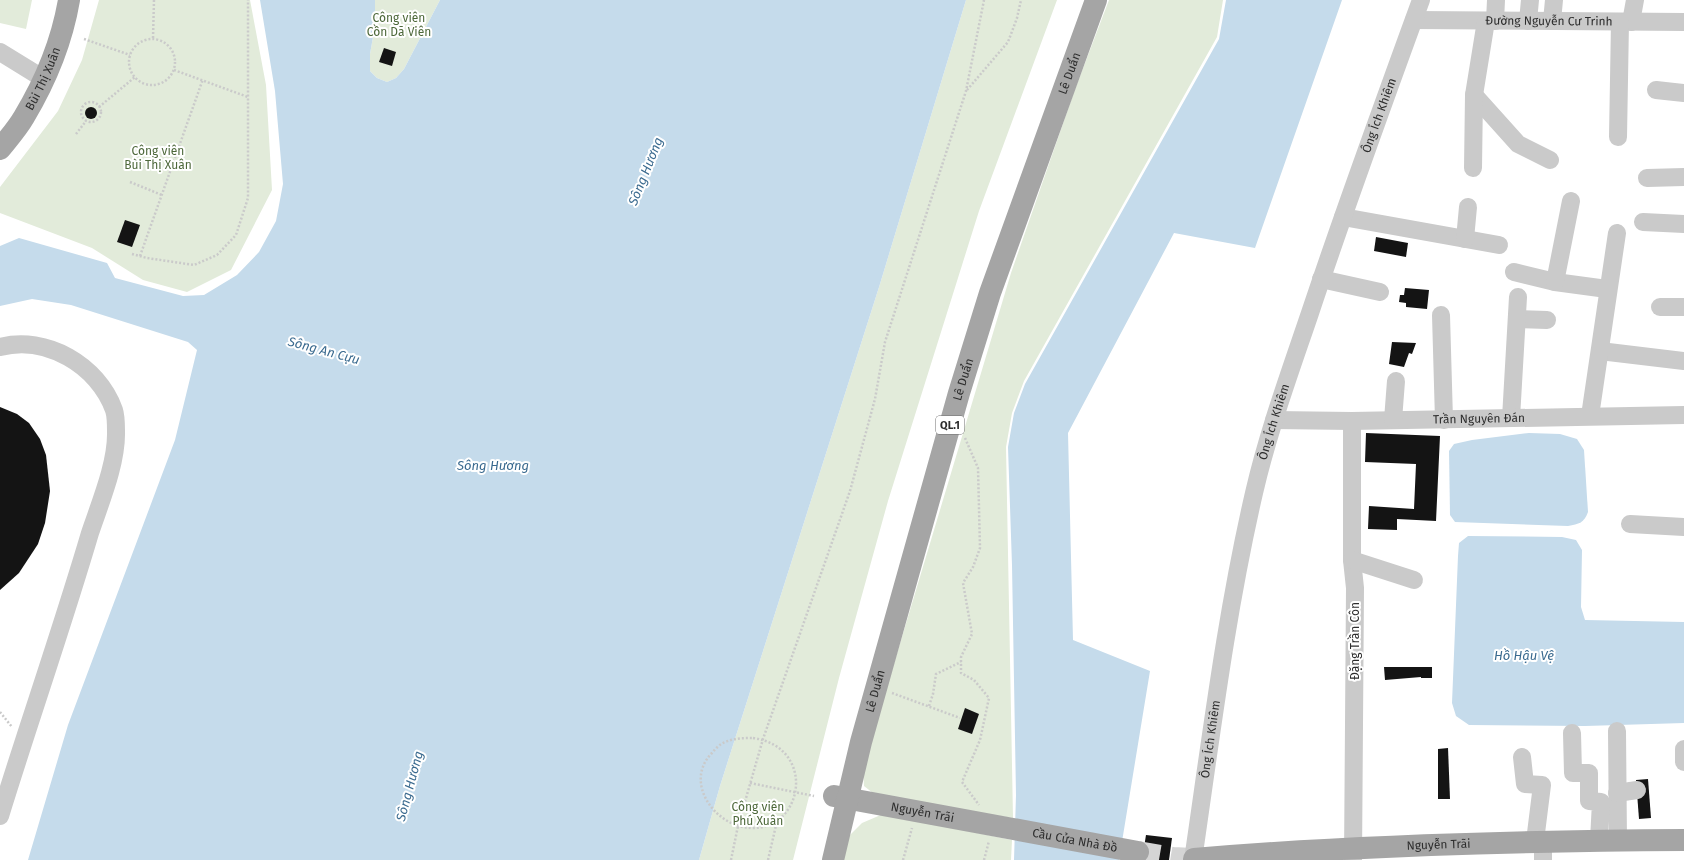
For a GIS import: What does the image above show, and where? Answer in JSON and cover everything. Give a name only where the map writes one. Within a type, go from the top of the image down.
[{"type":"main road","name":"Bùi Thị Xuân","points":[[0,150],[24,118],[44,79],[57,47],[69,0]]},
{"type":"main road","name":"Lê Duẩn","points":[[818,860],[832,797],[861,687],[969,313],[1020,164],[1080,0]]},
{"type":"main road","name":"Lê Duẩn","points":[[833,860],[832,797],[861,742],[957,401],[990,293],[1096,0]]},
{"type":"main road","name":"Nguyễn Trãi","points":[[832,797],[1012,829]]},
{"type":"main road","name":"Cầu Cửa Nhà Đồ","points":[[1012,829],[1138,852]]},
{"type":"main road","name":"Nguyễn Trãi","points":[[1193,860],[1540,847],[1609,840],[1684,840]]},
{"type":"street","name":"Ông Ích Khiêm","points":[[1193,860],[1236,579],[1254,491],[1274,420],[1321,279],[1421,0]]},
{"type":"street","points":[[1473,168],[1474,95],[1496,0]]},
{"type":"street","points":[[1528,21],[1530,0]]},
{"type":"street","points":[[1552,21],[1554,0]]},
{"type":"street","points":[[1618,137],[1626,22],[1635,0]]},
{"type":"street","name":"Đường Nguyễn Cư Trinh","points":[[1414,20],[1684,22]]},
{"type":"street","points":[[0,52],[44,79]]},
{"type":"street","points":[[1656,90],[1684,93]]},
{"type":"street","points":[[1474,95],[1518,144],[1550,160]]},
{"type":"street","points":[[1647,178],[1684,177]]},
{"type":"street","points":[[1555,282],[1571,201]]},
{"type":"street","points":[[1465,239],[1468,207]]},
{"type":"street","points":[[1343,217],[1499,245]]},
{"type":"street","points":[[1643,222],[1684,224]]},
{"type":"street","points":[[1590,416],[1616,233]]},
{"type":"street","points":[[1514,272],[1555,282],[1607,289]]},
{"type":"street","points":[[1321,279],[1380,292]]},
{"type":"street","points":[[1511,418],[1518,297]]},
{"type":"street","points":[[1660,307],[1684,307]]},
{"type":"street","points":[[1441,315],[1444,420]]},
{"type":"street","points":[[1517,318],[1547,320]]},
{"type":"street","points":[[0,347],[15,343],[33,344],[56,350],[79,364],[100,384],[114,411],[116,433],[113,459],[83,558],[0,816]]},
{"type":"street","points":[[1600,351],[1684,361]]},
{"type":"street","points":[[1393,420],[1396,381]]},
{"type":"street","name":"Trần Nguyên Đán","points":[[1274,420],[1444,420],[1684,415]]},
{"type":"street","name":"Đặng Trần Côn","points":[[1352,421],[1352,560],[1355,588],[1354,854]]},
{"type":"street","points":[[1630,524],[1684,527]]},
{"type":"street","points":[[1352,560],[1414,580]]},
{"type":"street","points":[[1609,840],[1617,793],[1617,731]]},
{"type":"street","points":[[1572,733],[1573,773],[1589,773],[1589,801],[1601,802],[1609,840]]},
{"type":"street","points":[[1684,749],[1684,762]]},
{"type":"street","points":[[1522,757],[1525,784],[1542,785],[1540,847]]},
{"type":"street","points":[[1617,793],[1637,790]]},
{"type":"path","points":[[153,38],[154,0]]},
{"type":"path","points":[[132,254],[194,265],[217,255],[236,235],[248,198],[248,0]]},
{"type":"path","points":[[731,860],[738,826],[763,739],[850,491],[875,398],[885,342],[966,91],[984,0]]},
{"type":"path","points":[[966,91],[1008,42],[1017,18],[1020,0]]},
{"type":"path","points":[[153,38],[166,42],[172,48],[176,62],[171,76],[159,84],[144,84],[135,77],[130,67],[130,55],[136,45],[143,40],[153,38]]},
{"type":"path","points":[[84,39],[130,55]]},
{"type":"path","points":[[174,70],[248,97]]},
{"type":"path","points":[[99,107],[135,77]]},
{"type":"path","points":[[140,256],[202,79]]},
{"type":"path","points":[[92,102],[99,107],[101,115],[98,120],[92,122],[86,121],[81,113],[83,106],[92,102]]},
{"type":"path","points":[[76,134],[86,121]]},
{"type":"path","points":[[130,182],[162,194]]},
{"type":"path","points":[[964,436],[978,468],[980,548],[973,567],[963,583],[966,607],[972,634],[961,657],[961,673],[974,680],[989,698],[980,740],[962,782],[984,811]]},
{"type":"path","points":[[929,706],[933,694],[936,674],[961,662]]},
{"type":"path","points":[[886,691],[960,718]]},
{"type":"path","points":[[768,860],[777,821],[791,803],[796,792],[796,780],[791,762],[779,746],[763,739],[732,739],[722,743],[707,758],[700,774],[702,790],[709,806],[725,820],[738,826],[752,828],[777,821]]},
{"type":"path","points":[[750,783],[832,797]]},
{"type":"path","points":[[902,860],[912,827]]},
{"type":"path","points":[[984,860],[990,838]]},
{"type":"green space","points":[[0,0],[32,0],[26,29],[0,23]]},
{"type":"green space","name":"Công viên Bùi Thị Xuân","points":[[99,0],[250,0],[266,85],[272,190],[231,270],[187,292],[143,280],[92,248],[0,213],[0,187],[58,111],[82,60]]},
{"type":"green space","name":"Công viên Cồn Dã Viên","points":[[375,0],[440,0],[404,69],[396,78],[387,82],[377,78],[370,71],[370,54],[375,26]]},
{"type":"green space","name":"Công viên Phú Xuân","points":[[966,0],[1057,0],[979,211],[888,501],[839,678],[793,860],[699,860],[720,786],[880,284]]},
{"type":"green space","points":[[1109,0],[1223,0],[1217,37],[1024,381],[1012,413],[1006,447],[1013,818],[878,797],[864,786],[863,767],[1011,273],[1074,92]]},
{"type":"green space","points":[[883,814],[1012,840],[1011,860],[841,860],[845,840],[862,823]]},
{"type":"water","name":"Sông Hương","points":[[260,0],[375,0],[375,26],[370,54],[370,71],[377,78],[387,82],[396,78],[404,69],[440,0],[966,0],[880,284],[720,786],[699,860],[28,860],[68,725],[175,440],[197,350],[188,342],[71,305],[32,299],[0,306],[0,246],[19,238],[107,263],[115,278],[183,296],[204,295],[237,275],[259,252],[276,221],[283,184],[275,91]]},
{"type":"water","points":[[1226,0],[1342,0],[1255,248],[1174,233],[1068,433],[1073,640],[1150,671],[1119,860],[1014,860],[1016,795],[1012,565],[1008,447],[1014,413],[1025,384],[1219,39]]},
{"type":"water","points":[[1529,433],[1560,434],[1577,439],[1584,450],[1588,512],[1585,519],[1578,524],[1568,526],[1455,522],[1450,515],[1449,451],[1454,444],[1472,440]]},
{"type":"water","name":"Hồ Hậu Vệ","points":[[1468,536],[1562,537],[1576,540],[1582,550],[1581,607],[1585,620],[1684,622],[1684,723],[1585,726],[1469,725],[1456,716],[1452,703],[1458,556],[1459,543]]},
{"type":"building","points":[[384,48],[396,52],[392,66],[379,62]]},
{"type":"building","points":[[89,107],[93,107],[97,113],[93,119],[89,119],[85,115],[85,111]]},
{"type":"building","points":[[125,220],[140,225],[132,247],[117,242]]},
{"type":"building","points":[[1376,237],[1408,243],[1406,257],[1374,251]]},
{"type":"building","points":[[1405,288],[1429,290],[1427,309],[1406,307],[1406,303],[1399,302],[1400,295],[1404,295]]},
{"type":"building","points":[[1392,342],[1416,343],[1412,354],[1409,353],[1404,367],[1389,364]]},
{"type":"building","points":[[0,407],[17,414],[29,423],[40,439],[46,455],[50,491],[45,523],[38,544],[19,573],[0,590]]},
{"type":"building","points":[[1366,433],[1440,436],[1436,521],[1397,519],[1397,530],[1368,529],[1369,506],[1414,509],[1416,464],[1365,462]]},
{"type":"building","points":[[1384,667],[1432,667],[1432,678],[1421,677],[1385,680]]},
{"type":"building","points":[[965,708],[979,714],[972,734],[958,729]]},
{"type":"building","points":[[1448,748],[1450,799],[1438,799],[1438,749]]},
{"type":"building","points":[[1648,779],[1651,818],[1639,819],[1636,780]]},
{"type":"building","points":[[1146,835],[1172,838],[1169,860],[1142,860]]},
{"type":"tunnel","points":[[1138,852],[1173,858],[1194,859]]},
{"type":"water label","name":"Sông An Cựu","points":[[324,350]]}]
